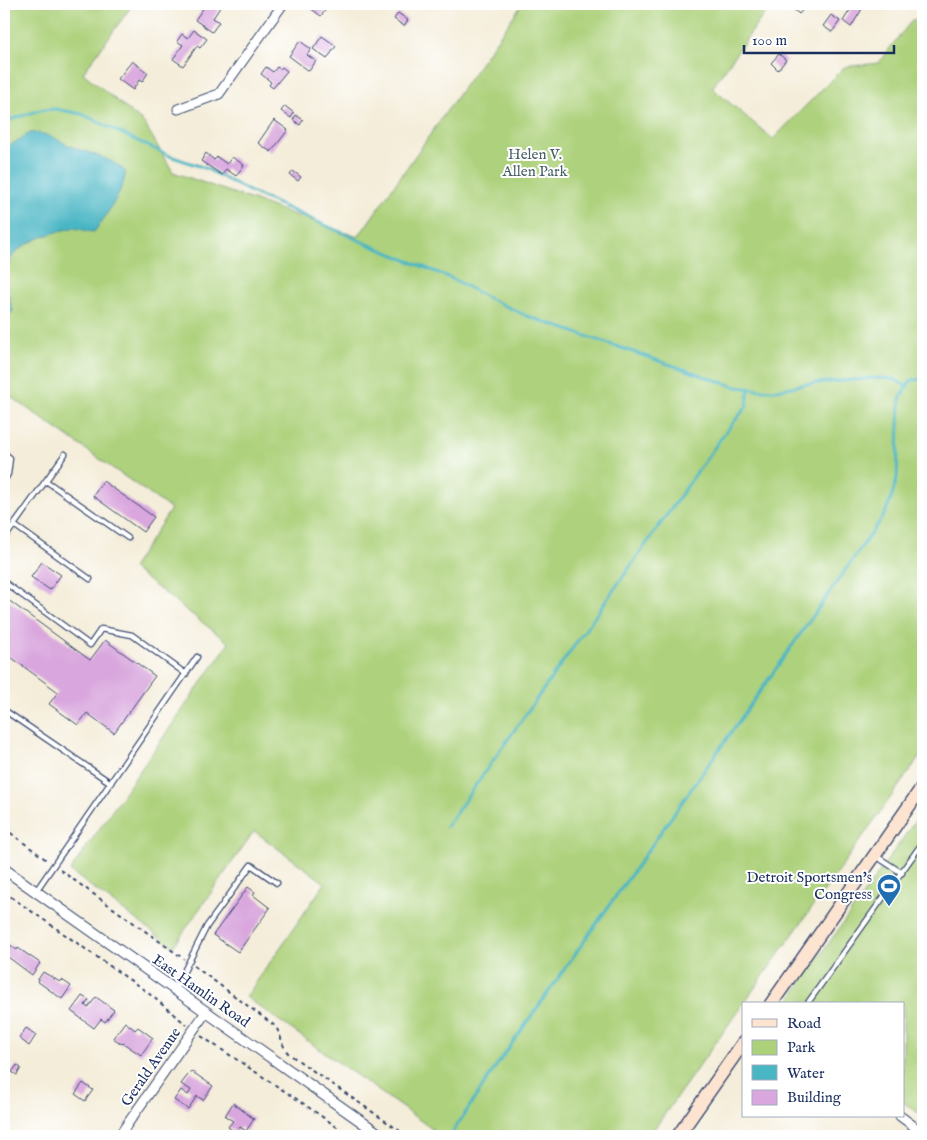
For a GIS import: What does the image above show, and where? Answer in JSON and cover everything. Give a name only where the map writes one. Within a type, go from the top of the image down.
[{"type":"main road","points":[[772,1002],[923,786]]},
{"type":"main road","points":[[678,1136],[742,1044]]},
{"type":"street","points":[[178,108],[219,94],[284,4]]},
{"type":"street","name":"East Hamlin Road","points":[[4,869],[382,1136]]},
{"type":"street","name":"Gerald Avenue","points":[[119,1136],[206,1012]]},
{"type":"street","points":[[903,1118],[923,1133]]},
{"type":"lane","points":[[4,453],[10,458],[8,474],[4,481]]},
{"type":"lane","points":[[4,539],[65,454]]},
{"type":"lane","points":[[46,482],[128,538]]},
{"type":"lane","points":[[14,525],[90,579]]},
{"type":"lane","points":[[4,582],[90,644],[102,629],[132,635],[186,674]]},
{"type":"lane","points":[[36,892],[197,657]]},
{"type":"lane","points":[[4,710],[111,783]]},
{"type":"lane","points":[[808,1002],[923,842]]},
{"type":"lane","points":[[875,855],[902,873]]},
{"type":"lane","points":[[175,990],[207,926],[251,866],[277,883]]},
{"type":"path","points":[[4,828],[48,861]]},
{"type":"path","points":[[61,870],[276,1026],[279,1030],[283,1046],[289,1054],[407,1136]]},
{"type":"path","points":[[4,892],[147,992],[187,1025]]},
{"type":"path","points":[[202,1037],[350,1136]]},
{"type":"green space","name":"Helen V. Allen Park","points":[[4,4],[133,4],[83,73],[144,123],[173,172],[358,237],[522,4],[759,4],[767,10],[712,88],[773,139],[844,67],[878,63],[913,19],[923,27],[923,752],[745,1002],[742,1002],[742,1006],[649,1136],[442,1136],[246,997],[325,883],[254,831],[173,947],[70,871],[229,643],[132,568],[171,509],[4,392]]},
{"type":"green space","name":"Detroit Sportsmen's Congress","points":[[923,810],[923,1116],[904,1103],[904,1002],[787,1002]]},
{"type":"water","points":[[30,133],[48,135],[75,148],[95,154],[125,171],[125,177],[114,202],[94,232],[72,228],[60,231],[29,243],[12,257],[6,275],[6,286],[12,313],[4,308],[4,149]]},
{"type":"building","points":[[206,4],[218,4],[221,6],[213,18],[219,22],[212,32],[195,20]]},
{"type":"building","points":[[313,4],[327,4],[328,7],[321,16],[310,8]]},
{"type":"building","points":[[796,4],[808,4],[799,14],[792,8]]},
{"type":"building","points":[[854,4],[859,5],[858,7],[862,9],[851,27],[843,21]]},
{"type":"building","points":[[398,13],[408,20],[404,26],[394,19]]},
{"type":"building","points":[[831,15],[840,21],[832,32],[823,26]]},
{"type":"building","points":[[194,30],[207,39],[200,48],[197,46],[183,66],[173,59],[183,45],[177,41],[182,34],[188,38]]},
{"type":"building","points":[[322,36],[336,46],[327,59],[313,49]]},
{"type":"building","points":[[300,41],[311,49],[307,55],[316,61],[309,71],[289,56]]},
{"type":"building","points":[[779,54],[786,60],[778,70],[771,63]]},
{"type":"building","points":[[132,61],[148,73],[142,82],[139,80],[133,90],[118,79]]},
{"type":"building","points":[[266,67],[273,72],[277,67],[280,69],[282,67],[287,71],[273,88],[269,85],[271,82],[261,74]]},
{"type":"building","points":[[285,106],[294,113],[291,118],[281,111]]},
{"type":"building","points":[[296,115],[303,120],[300,125],[293,120]]},
{"type":"building","points":[[274,120],[288,130],[271,152],[258,143]]},
{"type":"building","points":[[206,153],[214,160],[217,157],[227,164],[232,157],[244,165],[236,176],[226,169],[222,175],[201,161]]},
{"type":"building","points":[[293,171],[301,177],[298,181],[290,175]]},
{"type":"building","points":[[103,481],[154,517],[143,532],[93,496]]},
{"type":"building","points":[[42,562],[61,575],[50,590],[31,577]]},
{"type":"building","points":[[4,597],[90,660],[105,640],[155,676],[114,733],[87,713],[78,725],[49,704],[58,692],[4,652]]},
{"type":"building","points":[[248,887],[255,892],[253,895],[270,908],[238,952],[213,935]]},
{"type":"building","points":[[7,943],[40,963],[32,975],[4,954],[4,948]]},
{"type":"building","points":[[43,972],[71,986],[62,999],[37,981]]},
{"type":"building","points":[[82,996],[89,1000],[85,1005],[88,1008],[96,997],[114,1010],[105,1022],[101,1019],[94,1028],[71,1011]]},
{"type":"building","points":[[125,1022],[135,1030],[138,1027],[153,1038],[141,1055],[113,1038]]},
{"type":"building","points":[[26,1028],[36,1035],[29,1046],[19,1038]]},
{"type":"building","points":[[17,1065],[21,1068],[17,1075],[12,1072]]},
{"type":"building","points":[[191,1071],[213,1086],[203,1100],[197,1096],[188,1109],[174,1100],[181,1090],[188,1095],[191,1090],[181,1084]]},
{"type":"building","points":[[83,1083],[93,1090],[85,1101],[75,1094]]},
{"type":"building","points":[[233,1103],[254,1119],[246,1131],[240,1127],[236,1133],[228,1127],[233,1121],[225,1116]]},
{"type":"waterway","points":[[4,122],[40,110],[55,109],[82,114],[170,156],[205,168],[251,192],[365,243],[453,279],[527,316],[736,387],[777,390],[806,384],[877,378],[894,379],[907,387]]},
{"type":"waterway","points":[[452,1133],[497,1065],[884,515],[897,478],[900,399],[912,380],[923,379]]},
{"type":"waterway","points":[[446,827],[724,434],[747,406],[749,390]]},
{"type":"place","name":"Detroit Sportsmen's Congress","points":[[889,907]]}]
